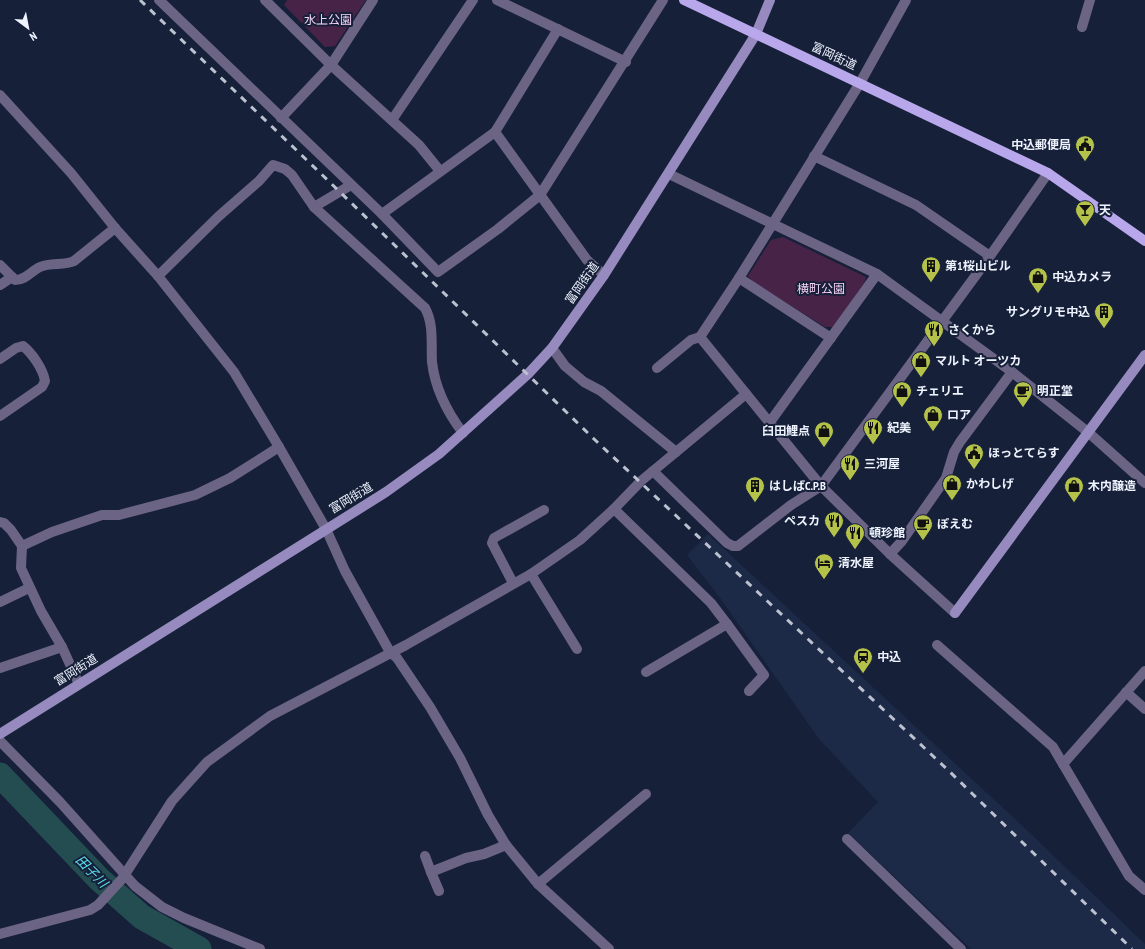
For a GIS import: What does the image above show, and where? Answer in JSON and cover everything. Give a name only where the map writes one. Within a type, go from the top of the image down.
[{"type":"main road","points":[[684,0],[756,34],[770,0]]},
{"type":"main road","name":"富岡街道","points":[[0,734],[398,484],[439,454],[528,374],[552,348],[604,275],[756,34],[1048,173],[1145,241]]},
{"type":"main road","points":[[955,613],[1145,355]]},
{"type":"street","points":[[159,0],[382,214],[438,272],[498,229],[540,195],[626,62],[664,0]]},
{"type":"street","points":[[265,0],[331,65],[420,145],[440,171]]},
{"type":"street","points":[[281,118],[331,65],[373,0]]},
{"type":"street","points":[[392,120],[473,0]]},
{"type":"street","points":[[497,0],[626,62]]},
{"type":"street","points":[[658,368],[691,340],[700,337],[739,278],[860,83],[906,0]]},
{"type":"street","points":[[1082,27],[1090,0]]},
{"type":"street","points":[[382,214],[495,132],[558,29]]},
{"type":"street","points":[[0,95],[71,173],[115,228],[158,276],[234,372],[279,446],[326,529],[345,571],[390,652],[397,658],[430,707],[460,758],[488,815],[506,845],[538,884],[609,949]]},
{"type":"street","points":[[495,132],[587,260],[604,275]]},
{"type":"street","points":[[814,156],[916,205],[990,256]]},
{"type":"street","points":[[158,276],[219,216],[258,181],[273,164],[285,169],[292,175],[314,207],[425,308],[430,318],[432,363],[439,392],[454,422],[463,433]]},
{"type":"street","points":[[653,471],[727,543],[733,546],[738,546],[791,505],[821,486],[990,256],[1048,173]]},
{"type":"street","points":[[669,174],[772,225],[877,274],[1012,372],[1089,433],[1145,483]]},
{"type":"street","points":[[314,207],[351,185]]},
{"type":"street","points":[[0,265],[15,280],[21,280],[41,266],[68,264],[94,246],[115,228]]},
{"type":"street","points":[[770,422],[877,274]]},
{"type":"street","points":[[0,285],[12,277]]},
{"type":"street","points":[[739,278],[832,338]]},
{"type":"street","points":[[700,337],[821,486],[890,554],[955,613]]},
{"type":"street","points":[[0,359],[16,348],[23,346],[44,374],[46,381],[42,387],[0,416]]},
{"type":"street","points":[[552,348],[565,366],[584,382],[601,391],[676,452]]},
{"type":"street","points":[[890,554],[902,541],[946,478],[954,452],[960,442],[1012,372]]},
{"type":"street","points":[[0,934],[90,910],[98,905],[124,877],[172,801],[207,762],[270,716],[406,645],[531,574],[580,540],[614,509],[641,481],[746,394]]},
{"type":"street","points":[[22,546],[52,532],[102,515],[119,515],[195,495],[230,478],[279,446]]},
{"type":"street","points":[[614,509],[711,602],[764,675],[749,691]]},
{"type":"street","points":[[513,583],[492,543],[494,538],[544,510]]},
{"type":"street","points":[[0,522],[4,523],[11,530],[22,546],[21,568],[29,588],[62,647],[79,684]]},
{"type":"street","points":[[531,574],[578,649]]},
{"type":"street","points":[[0,602],[29,588]]},
{"type":"street","points":[[646,672],[727,624]]},
{"type":"street","points":[[937,645],[1053,747],[1129,876],[1145,890]]},
{"type":"street","points":[[0,668],[62,647]]},
{"type":"street","points":[[1063,764],[1145,671]]},
{"type":"street","points":[[1126,692],[1145,709]]},
{"type":"street","points":[[0,741],[60,802],[124,877],[162,907],[209,929],[260,949]]},
{"type":"street","points":[[538,884],[646,794]]},
{"type":"street","points":[[846,839],[961,949]]},
{"type":"street","points":[[431,872],[466,858],[484,854],[506,845]]},
{"type":"street","points":[[425,856],[440,891]]},
{"type":"shaded area","points":[[708,534],[1029,832],[1145,944],[1145,949],[971,949],[848,833],[878,802],[819,739],[720,598],[687,555]]},
{"type":"green space","name":"水上公園","points":[[287,0],[366,0],[335,46],[325,47],[284,5]]},
{"type":"green space","name":"横町公園","points":[[783,237],[866,277],[864,283],[833,327],[825,327],[753,282],[748,276],[771,240]]},
{"type":"waterway","name":"田子川","points":[[0,775],[99,879],[142,917],[199,949]]},
{"type":"railway","points":[[140,0],[594,439],[949,771],[1132,949]]},
{"type":"place","name":"中込郵便局","points":[[1085,162]]},
{"type":"place","name":"天","points":[[1085,227]]},
{"type":"place","name":"第1桜山ビル","points":[[931,283]]},
{"type":"place","name":"中込カメラ","points":[[1038,294]]},
{"type":"place","name":"サングリモ中込","points":[[1104,329]]},
{"type":"place","name":"さくから","points":[[934,347]]},
{"type":"place","name":"マルト オーツカ","points":[[921,378]]},
{"type":"place","name":"チェリエ","points":[[902,408]]},
{"type":"place","name":"明正堂","points":[[1023,408]]},
{"type":"place","name":"ロア","points":[[933,432]]},
{"type":"place","name":"紀美","points":[[873,445]]},
{"type":"place","name":"臼田鯉点","points":[[824,448]]},
{"type":"place","name":"ほっとてらす","points":[[974,470]]},
{"type":"place","name":"三河屋","points":[[850,481]]},
{"type":"place","name":"かわしげ","points":[[952,501]]},
{"type":"place","name":"はしばC.P.B","points":[[755,503]]},
{"type":"place","name":"木内醸造","points":[[1074,503]]},
{"type":"place","name":"ペスカ","points":[[834,538]]},
{"type":"place","name":"ぽえむ","points":[[923,541]]},
{"type":"place","name":"頓珍館","points":[[855,550]]},
{"type":"place","name":"清水屋","points":[[824,580]]},
{"type":"place","name":"中込","points":[[863,674]]}]
